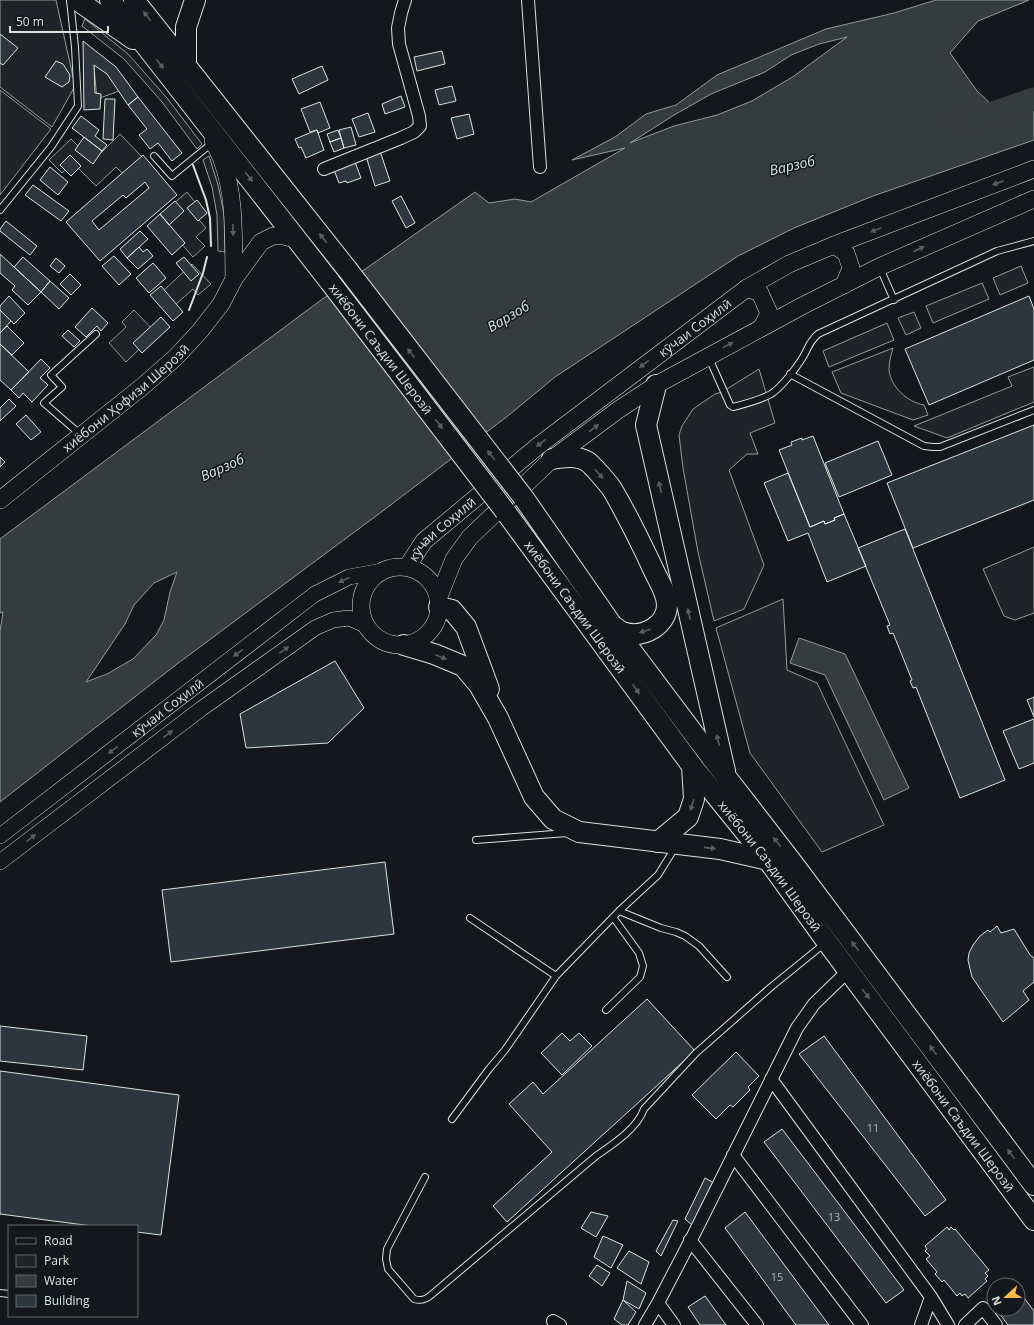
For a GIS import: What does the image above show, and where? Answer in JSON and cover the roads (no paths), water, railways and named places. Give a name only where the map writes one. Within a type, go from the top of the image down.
[{"type":"highway","points":[[77,0],[146,47]]},
{"type":"highway","name":"хиёбони Саъдии Шерозӣ","points":[[110,0],[210,134],[298,240],[505,511],[692,766],[768,860],[848,971],[1034,1220]]},
{"type":"highway","name":"хиёбони Саъдии Шерозӣ","points":[[134,0],[347,269],[523,497],[612,625],[1034,1185]]},
{"type":"highway","points":[[186,67],[186,27],[195,0]]},
{"type":"highway","points":[[210,134],[210,116],[218,111],[223,112]]},
{"type":"highway","points":[[656,385],[646,425],[727,778]]},
{"type":"highway","points":[[552,459],[570,457],[580,458],[589,463],[611,488],[645,551],[665,593],[667,604],[665,616],[652,630],[637,634],[625,633],[612,625]]},
{"type":"highway","points":[[438,603],[452,610],[466,626],[498,718]]},
{"type":"highway","points":[[404,645],[434,654],[463,666],[479,685],[498,718],[534,797],[553,819],[579,832],[720,849],[768,860]]},
{"type":"highway","points":[[667,843],[688,817],[694,799],[692,766]]},
{"type":"main road","points":[[210,134],[222,159],[232,204],[234,229],[234,279]]},
{"type":"main road","name":"кӯчаи Соҳилӣ","points":[[407,567],[424,541],[538,446],[746,288],[789,264],[1034,169]]},
{"type":"main road","name":"кӯчаи Соҳилӣ","points":[[438,603],[454,559],[470,536],[552,459],[618,410],[656,385],[708,356],[879,267],[1034,199]]},
{"type":"main road","name":"хиёбони Ҳофизи Шерозӣ","points":[[0,500],[143,386],[176,357],[200,331],[221,304],[234,279],[261,242],[273,236],[284,236],[298,240]]},
{"type":"main road","points":[[834,246],[846,253],[851,268],[844,285]]},
{"type":"main road","points":[[746,288],[760,293],[770,313],[762,327]]},
{"type":"main road","points":[[407,567],[418,571],[427,578],[434,588],[438,603],[437,618],[432,628],[425,636],[415,642],[404,645],[389,644],[375,637],[365,625],[360,604],[366,584],[382,571],[407,567]]},
{"type":"street","points":[[324,169],[401,138],[414,132],[420,126],[419,116],[399,44],[398,28],[405,0]]},
{"type":"street","points":[[528,0],[540,167]]},
{"type":"street","name":"кӯчаи Соҳилӣ","points":[[0,836],[315,594],[349,577],[382,571]]},
{"type":"street","name":"кӯчаи Соҳилӣ","points":[[0,862],[201,709],[315,628],[333,620],[349,618],[365,625]]},
{"type":"street","points":[[645,1325],[658,1303],[797,1028],[814,1004],[848,971]]},
{"type":"street","points":[[771,1080],[931,1297],[948,1325]]},
{"type":"street","points":[[733,1155],[862,1325]]},
{"type":"street","points":[[690,1240],[757,1325]]},
{"type":"street","points":[[921,1325],[931,1297]]},
{"type":"street","points":[[658,1303],[674,1325]]},
{"type":"street","points":[[965,1325],[983,1308],[996,1325]]},
{"type":"lane","points":[[0,210],[52,147],[78,106],[76,47],[70,0]]},
{"type":"lane","points":[[154,156],[172,176],[210,134]]},
{"type":"lane","points":[[708,356],[730,405],[733,407],[771,394],[780,387],[803,356],[810,341],[818,334],[997,251],[1034,240]]},
{"type":"lane","points":[[879,267],[894,300]]},
{"type":"lane","points":[[81,435],[44,403],[62,387],[51,375],[96,334]]},
{"type":"lane","points":[[790,374],[924,446],[932,448],[940,447],[1034,410]]},
{"type":"lane","points":[[476,840],[579,832]]},
{"type":"lane","points":[[452,1119],[505,1050],[556,976],[619,911],[658,875],[667,843]]},
{"type":"lane","points":[[619,911],[686,936],[699,946],[727,978]]},
{"type":"lane","points":[[606,1010],[640,977],[643,966],[639,953],[613,917]]},
{"type":"lane","points":[[470,918],[556,976]]},
{"type":"lane","points":[[425,1177],[387,1249],[386,1259],[388,1269],[414,1299],[421,1300],[425,1300],[430,1296],[596,1156],[617,1141],[638,1121],[644,1110],[696,1053],[771,987],[827,942]]},
{"type":"water","points":[[936,0],[1029,0],[978,21],[950,53],[977,91],[1008,120],[1034,104],[1034,140],[873,196],[794,228],[738,256],[555,377],[509,415],[177,664],[0,802],[0,631],[3,612],[0,613],[0,539],[317,303],[475,192],[489,203],[515,199],[531,202],[625,148],[572,160],[615,137],[646,114],[676,105],[717,75],[826,29],[894,13]],"holes":[[[847,37],[794,76],[752,101],[717,115],[674,126],[630,143],[711,94],[765,72],[791,55],[819,44]],[[177,572],[170,592],[164,620],[156,635],[133,659],[107,674],[86,682],[125,624],[134,605],[154,583]]]},
{"type":"water","points":[[799,638],[845,654],[909,788],[884,800],[825,675],[790,663]]},
{"type":"waterway","name":"Варзоб","points":[[970,121],[1034,99]]}]
